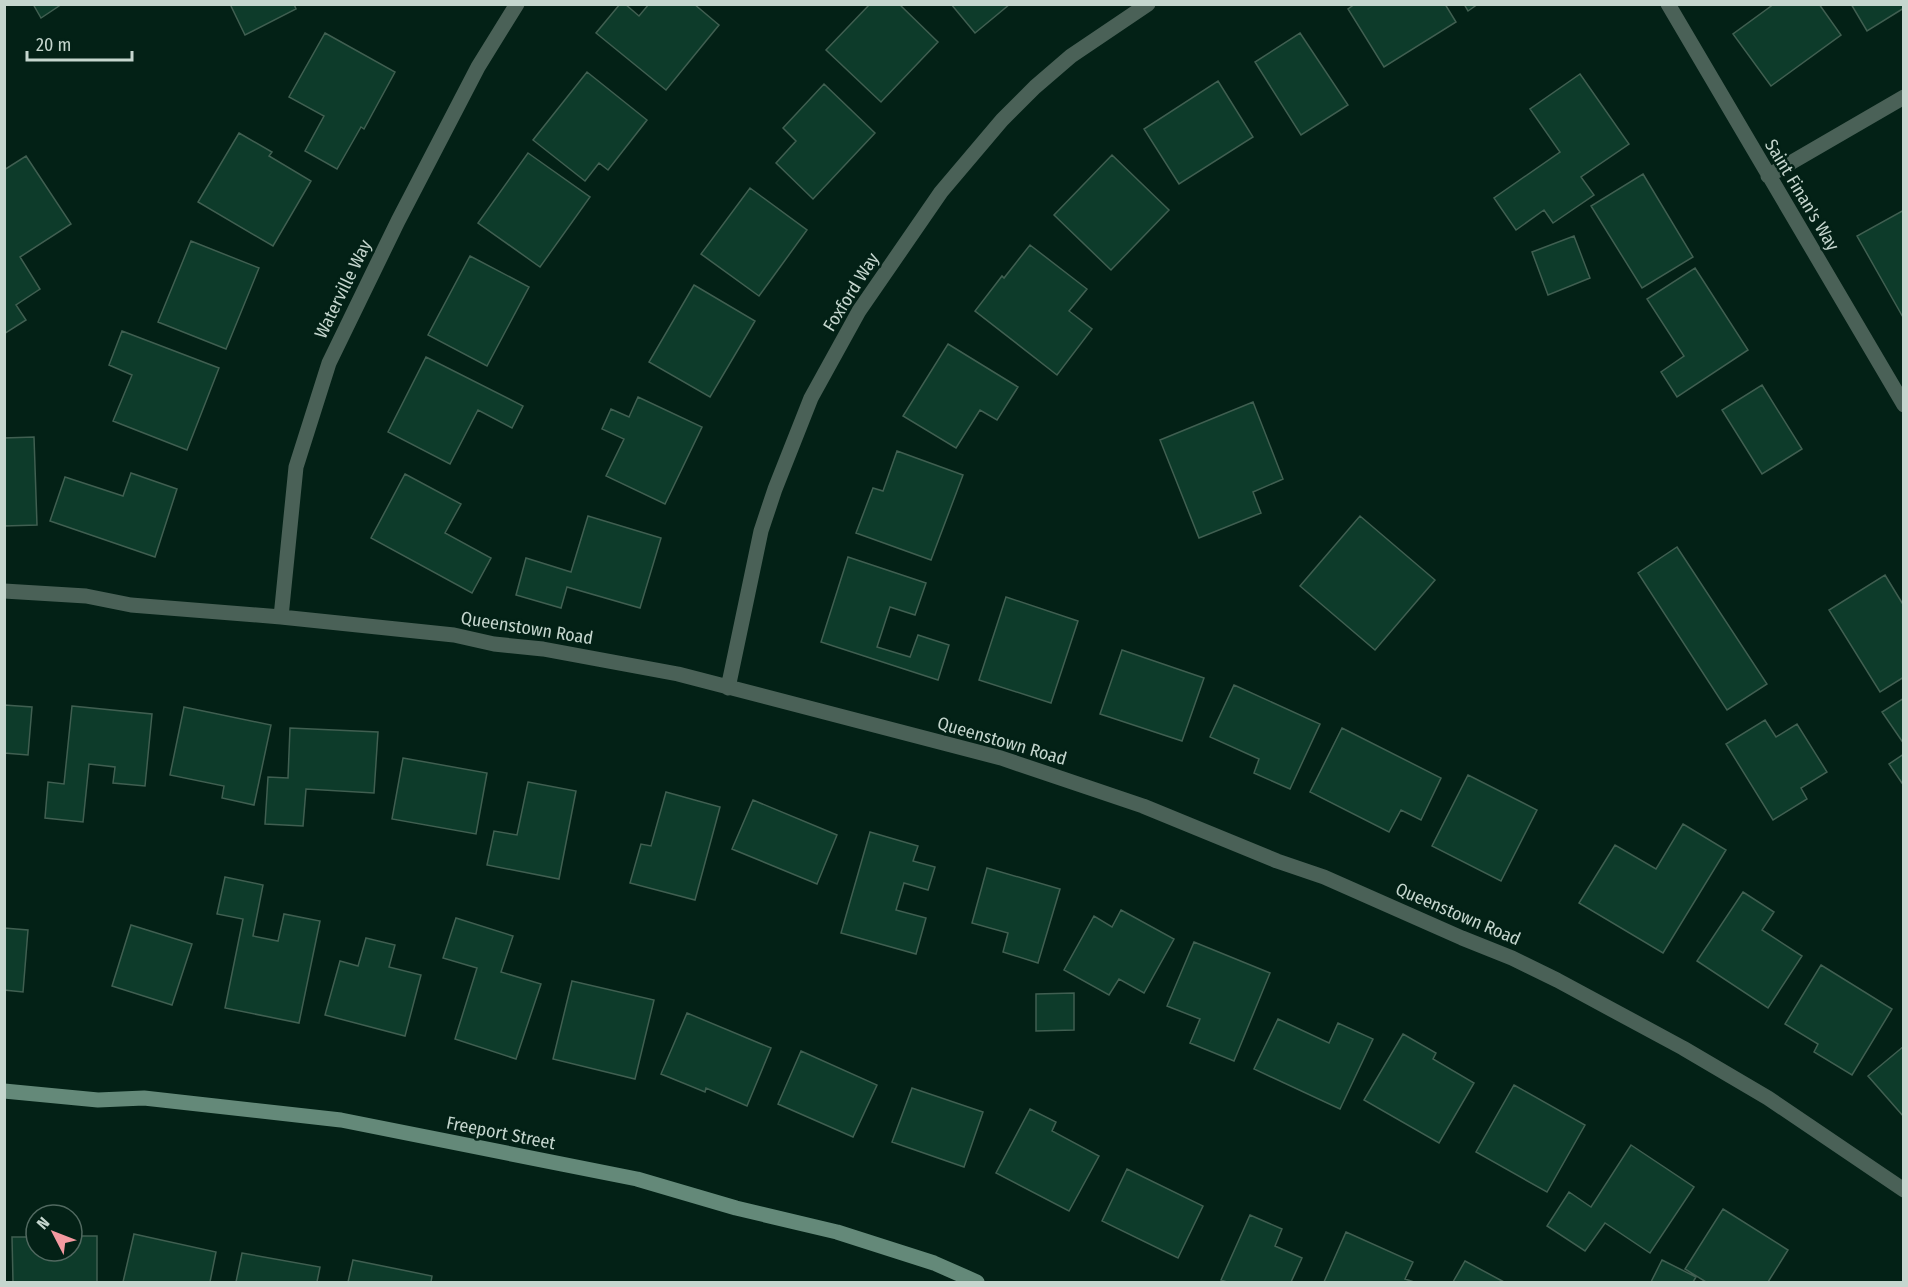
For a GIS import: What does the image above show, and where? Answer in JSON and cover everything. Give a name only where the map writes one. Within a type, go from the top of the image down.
[{"type":"main road","name":"Freeport Street","points":[[4,1091],[98,1100],[144,1098],[341,1120],[637,1179],[736,1208],[837,1232],[934,1263],[977,1282]]},
{"type":"street","name":"Waterville Way","points":[[280,617],[297,467],[329,363],[398,221],[478,67],[518,4]]},
{"type":"street","name":"Foxford Way","points":[[728,688],[761,531],[775,489],[811,398],[859,311],[941,192],[1002,120],[1071,56],[1148,4]]},
{"type":"street","name":"Saint Finan's Way","points":[[1668,4],[1904,405]]},
{"type":"street","points":[[1768,176],[1904,97]]},
{"type":"street","name":"Queenstown Road","points":[[4,591],[86,596],[131,605],[280,617],[454,636],[494,644],[543,649],[678,674],[1001,758],[1143,806],[1277,861],[1324,877],[1512,958],[1683,1048],[1768,1098],[1904,1190]]},
{"type":"building","points":[[33,4],[62,4],[41,18]]},
{"type":"building","points":[[230,4],[294,4],[296,9],[245,35]]},
{"type":"building","points":[[620,4],[625,4],[639,16],[649,4],[694,4],[719,25],[666,90],[596,33]]},
{"type":"building","points":[[870,4],[899,4],[938,42],[881,102],[826,50]]},
{"type":"building","points":[[951,4],[1010,4],[975,33]]},
{"type":"building","points":[[1355,4],[1445,4],[1456,22],[1384,67],[1348,9]]},
{"type":"building","points":[[1464,4],[1478,4],[1468,11]]},
{"type":"building","points":[[1774,4],[1819,4],[1841,35],[1771,86],[1733,34]]},
{"type":"building","points":[[1851,4],[1904,4],[1904,8],[1867,31]]},
{"type":"building","points":[[325,33],[395,72],[364,129],[361,127],[337,169],[305,151],[324,116],[289,97]]},
{"type":"building","points":[[1300,33],[1348,105],[1301,135],[1255,62]]},
{"type":"building","points":[[587,72],[647,120],[608,170],[599,163],[585,181],[533,140]]},
{"type":"building","points":[[1580,74],[1629,144],[1581,177],[1594,195],[1553,223],[1544,210],[1516,230],[1494,198],[1560,152],[1530,109]]},
{"type":"building","points":[[1218,81],[1253,137],[1179,184],[1144,129]]},
{"type":"building","points":[[824,84],[875,133],[813,199],[776,163],[796,141],[783,128]]},
{"type":"building","points":[[239,133],[272,152],[269,156],[311,181],[273,246],[198,202]]},
{"type":"building","points":[[528,153],[590,197],[540,267],[478,223]]},
{"type":"building","points":[[1112,155],[1169,210],[1111,270],[1054,215]]},
{"type":"building","points":[[26,156],[71,224],[20,257],[40,289],[16,305],[26,320],[4,334],[4,170]]},
{"type":"building","points":[[1643,174],[1693,257],[1642,288],[1591,206]]},
{"type":"building","points":[[750,188],[807,230],[759,296],[701,254]]},
{"type":"building","points":[[1904,210],[1904,319],[1857,236]]},
{"type":"building","points":[[1574,236],[1590,278],[1548,295],[1532,252]]},
{"type":"building","points":[[191,241],[259,268],[226,349],[158,322]]},
{"type":"building","points":[[1030,245],[1087,289],[1069,311],[1092,329],[1057,375],[975,311]]},
{"type":"building","points":[[470,256],[529,287],[487,366],[428,335]]},
{"type":"building","points":[[1695,268],[1748,350],[1677,397],[1661,372],[1684,356],[1647,299]]},
{"type":"building","points":[[694,285],[755,321],[710,397],[649,362]]},
{"type":"building","points":[[122,331],[219,368],[187,450],[113,421],[132,375],[109,365]]},
{"type":"building","points":[[948,344],[1018,387],[997,420],[980,410],[956,448],[903,416]]},
{"type":"building","points":[[426,357],[523,406],[512,428],[478,410],[450,464],[388,432]]},
{"type":"building","points":[[1762,385],[1802,449],[1762,474],[1722,410]]},
{"type":"building","points":[[638,397],[702,427],[665,504],[606,476],[624,439],[602,429],[611,409],[629,417]]},
{"type":"building","points":[[1253,402],[1283,479],[1253,492],[1261,513],[1199,538],[1160,440]]},
{"type":"building","points":[[34,437],[37,525],[4,526],[4,438]]},
{"type":"building","points":[[897,451],[963,475],[931,560],[856,533],[873,488],[883,491]]},
{"type":"building","points":[[131,473],[177,489],[155,557],[50,521],[65,477],[123,496]]},
{"type":"building","points":[[405,474],[461,504],[445,533],[491,558],[472,593],[371,538]]},
{"type":"building","points":[[588,516],[661,538],[640,608],[567,587],[561,608],[516,595],[526,558],[571,572]]},
{"type":"building","points":[[1360,516],[1435,580],[1375,650],[1300,586]]},
{"type":"building","points":[[1677,547],[1767,684],[1727,710],[1638,573]]},
{"type":"building","points":[[848,557],[926,583],[915,615],[890,607],[877,647],[910,657],[918,635],[949,645],[938,680],[821,642]]},
{"type":"building","points":[[1885,575],[1904,606],[1904,677],[1880,692],[1829,610]]},
{"type":"building","points":[[1006,597],[1078,621],[1051,703],[979,680]]},
{"type":"building","points":[[1122,650],[1204,678],[1182,741],[1100,714]]},
{"type":"building","points":[[1234,685],[1320,724],[1290,789],[1254,773],[1259,759],[1210,737]]},
{"type":"building","points":[[1904,698],[1904,744],[1882,712]]},
{"type":"building","points":[[4,705],[32,707],[28,755],[4,753]]},
{"type":"building","points":[[72,706],[152,714],[145,786],[113,783],[115,767],[89,764],[83,822],[45,818],[48,782],[64,784]]},
{"type":"building","points":[[184,707],[271,725],[254,805],[222,798],[224,786],[170,775]]},
{"type":"building","points":[[1765,720],[1776,737],[1797,724],[1827,772],[1801,788],[1807,799],[1773,820],[1726,744]]},
{"type":"building","points":[[290,728],[378,732],[374,793],[306,789],[303,826],[265,824],[268,777],[288,778]]},
{"type":"building","points":[[1342,728],[1441,778],[1421,820],[1401,810],[1389,832],[1310,792]]},
{"type":"building","points":[[1904,754],[1904,786],[1889,764]]},
{"type":"building","points":[[403,758],[487,773],[476,834],[392,819]]},
{"type":"building","points":[[1468,775],[1537,810],[1501,881],[1432,846]]},
{"type":"building","points":[[528,782],[576,791],[559,879],[487,865],[494,831],[517,835]]},
{"type":"building","points":[[666,792],[720,807],[695,900],[630,883],[641,844],[651,846]]},
{"type":"building","points":[[753,800],[837,835],[817,884],[732,849]]},
{"type":"building","points":[[1683,824],[1726,850],[1663,953],[1579,903],[1615,845],[1656,869]]},
{"type":"building","points":[[870,832],[918,846],[913,861],[935,867],[928,890],[904,883],[896,910],[926,918],[916,954],[841,933]]},
{"type":"building","points":[[987,868],[1060,889],[1038,963],[1003,952],[1008,933],[972,923]]},
{"type":"building","points":[[225,877],[263,885],[253,936],[278,941],[284,914],[320,921],[299,1023],[225,1008],[243,919],[217,914]]},
{"type":"building","points":[[1743,892],[1774,912],[1762,930],[1802,956],[1768,1008],[1697,961]]},
{"type":"building","points":[[1121,910],[1174,939],[1144,993],[1119,979],[1109,995],[1064,970],[1094,916],[1112,927]]},
{"type":"building","points":[[456,918],[513,936],[501,972],[541,984],[516,1059],[455,1039],[477,968],[443,958]]},
{"type":"building","points":[[131,925],[192,944],[172,1005],[112,986]]},
{"type":"building","points":[[4,928],[28,930],[23,992],[4,990]]},
{"type":"building","points":[[366,938],[395,945],[389,967],[421,975],[405,1036],[325,1015],[340,961],[358,966]]},
{"type":"building","points":[[1194,942],[1270,973],[1234,1061],[1190,1043],[1200,1019],[1167,1006]]},
{"type":"building","points":[[1821,965],[1892,1009],[1852,1075],[1814,1052],[1818,1044],[1785,1024]]},
{"type":"building","points":[[572,981],[654,1000],[635,1079],[553,1059]]},
{"type":"building","points":[[1074,993],[1074,1030],[1036,1031],[1036,994]]},
{"type":"building","points":[[687,1013],[771,1048],[747,1106],[706,1088],[705,1092],[661,1074]]},
{"type":"building","points":[[1278,1019],[1329,1043],[1338,1023],[1373,1039],[1340,1109],[1254,1069]]},
{"type":"building","points":[[1403,1034],[1436,1053],[1433,1059],[1474,1083],[1439,1143],[1364,1100]]},
{"type":"building","points":[[1904,1046],[1904,1117],[1868,1076]]},
{"type":"building","points":[[801,1051],[877,1085],[853,1137],[778,1104]]},
{"type":"building","points":[[1514,1085],[1585,1125],[1547,1192],[1476,1152]]},
{"type":"building","points":[[912,1088],[983,1112],[964,1167],[892,1142]]},
{"type":"building","points":[[1030,1109],[1056,1122],[1052,1131],[1099,1156],[1069,1211],[996,1173]]},
{"type":"building","points":[[1631,1145],[1694,1187],[1650,1253],[1605,1223],[1585,1251],[1547,1226],[1569,1192],[1591,1207]]},
{"type":"building","points":[[1127,1169],[1203,1206],[1178,1258],[1102,1221]]},
{"type":"building","points":[[1723,1209],[1788,1250],[1768,1282],[1706,1282],[1685,1269]]},
{"type":"building","points":[[1250,1215],[1282,1229],[1275,1246],[1302,1258],[1291,1282],[1227,1282],[1221,1280]]},
{"type":"building","points":[[1346,1232],[1413,1262],[1405,1279],[1414,1282],[1324,1282]]},
{"type":"building","points":[[134,1234],[216,1252],[210,1282],[123,1282]]},
{"type":"building","points":[[84,1236],[97,1236],[97,1282],[13,1282],[12,1237],[24,1237],[24,1263],[84,1263]]},
{"type":"building","points":[[242,1253],[320,1267],[317,1282],[236,1282]]},
{"type":"building","points":[[353,1260],[432,1276],[431,1282],[348,1282]]},
{"type":"building","points":[[1662,1260],[1696,1277],[1693,1282],[1651,1282]]},
{"type":"building","points":[[1465,1261],[1504,1282],[1453,1282]]}]
